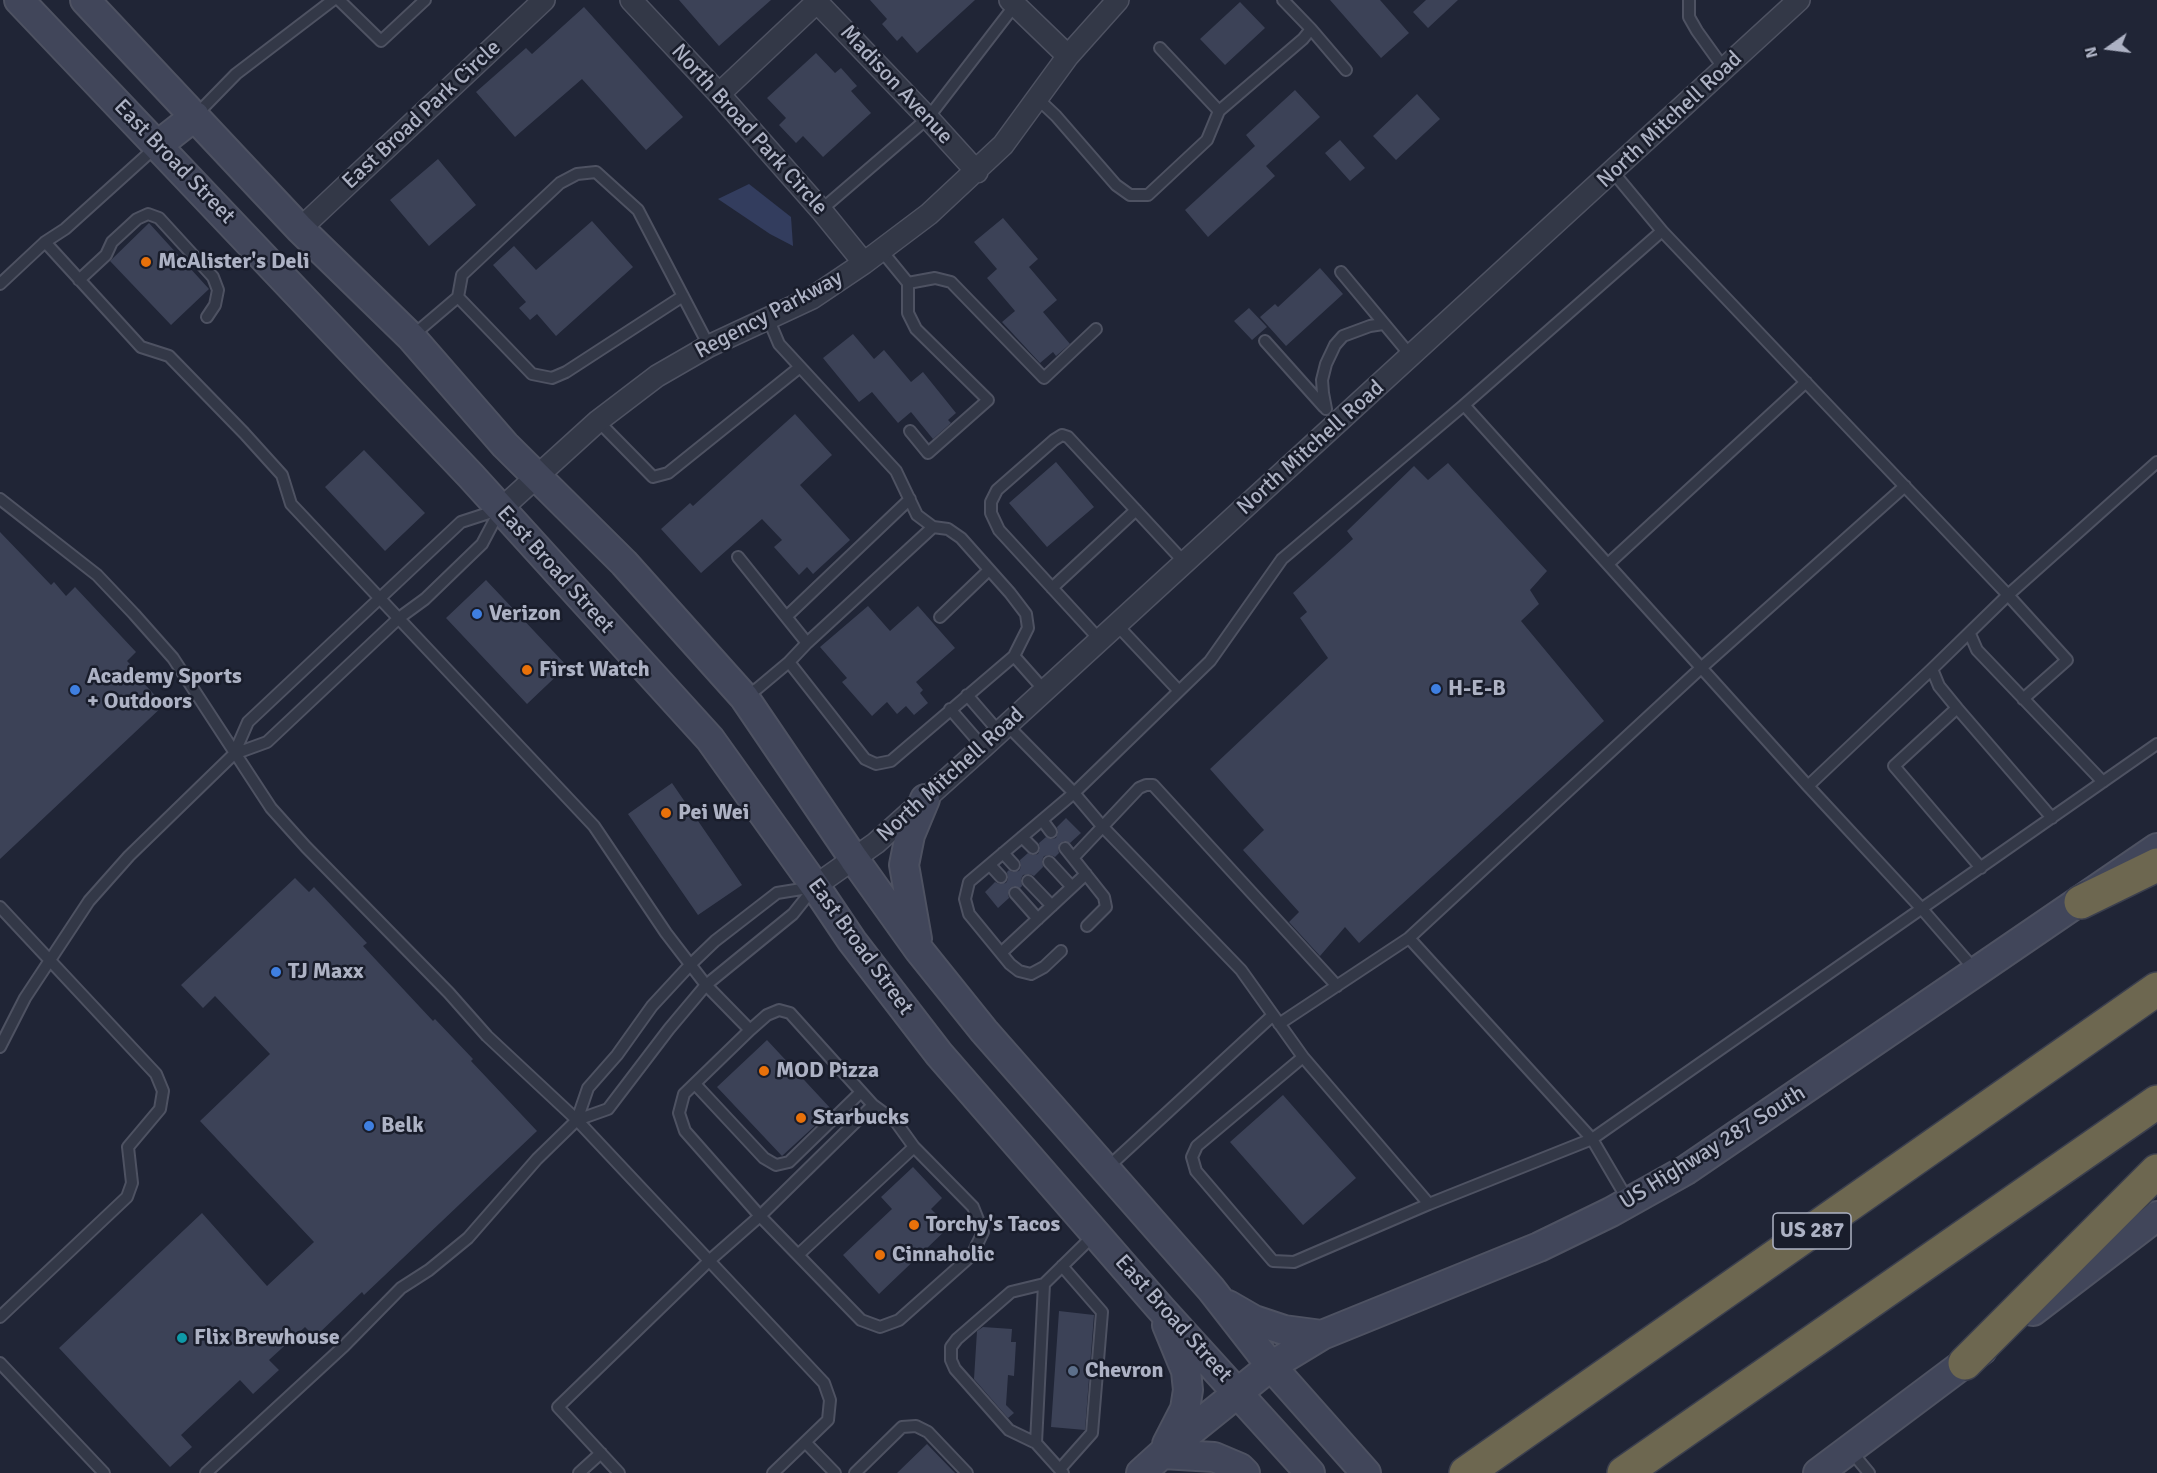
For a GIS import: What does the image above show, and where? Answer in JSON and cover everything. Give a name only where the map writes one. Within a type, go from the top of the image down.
[{"type":"highway","points":[[2081,902],[2157,865]]},
{"type":"highway","name":"US 287","points":[[1466,1473],[2157,989]]},
{"type":"highway","points":[[1624,1473],[2157,1102]]},
{"type":"highway","points":[[1965,1363],[2157,1171]]},
{"type":"main road","name":"East Broad Street","points":[[19,0],[501,509],[710,739],[852,941],[939,1054],[1161,1309],[1310,1473]]},
{"type":"main road","name":"East Broad Street","points":[[85,0],[300,230],[411,337],[505,445],[624,563],[744,697],[919,950],[989,1036],[1218,1299],[1271,1366],[1366,1473]]},
{"type":"main road","points":[[158,145],[195,116]]},
{"type":"main road","points":[[919,950],[904,865],[910,835],[925,799]]},
{"type":"main road","name":"US Highway 287 South","points":[[1141,1473],[1271,1366],[1322,1335],[1539,1247],[1629,1202],[1686,1170],[2157,848]]},
{"type":"main road","points":[[1818,1473],[2157,1216]]},
{"type":"main road","points":[[1218,1299],[1254,1320],[1284,1330],[1322,1335]]},
{"type":"main road","points":[[1161,1309],[1186,1371],[1188,1390],[1185,1409],[1162,1454],[1214,1457],[1240,1468],[1245,1473]]},
{"type":"street","name":"East Broad Park Circle","points":[[300,230],[544,0]]},
{"type":"street","name":"North Broad Park Circle","points":[[631,0],[719,94],[821,210],[864,263]]},
{"type":"street","name":"Regency Parkway","points":[[501,509],[598,421],[657,376],[709,346],[812,298],[864,263],[929,214],[977,172],[1003,145],[1068,56],[1118,0]]},
{"type":"street","name":"North Mitchell Road","points":[[815,886],[876,843],[1003,729],[1185,563],[1332,416],[1411,356],[1799,0]]},
{"type":"street","points":[[719,94],[817,1]]},
{"type":"street","name":"Madison Avenue","points":[[817,1],[977,172]]},
{"type":"street","points":[[1012,2],[1068,56]]},
{"type":"lane","points":[[195,116],[236,74],[333,0]]},
{"type":"lane","points":[[339,0],[381,41],[425,0]]},
{"type":"lane","points":[[1283,0],[1346,70]]},
{"type":"lane","points":[[1688,0],[1689,17],[1696,31],[1725,70]]},
{"type":"lane","points":[[821,210],[928,118],[1012,2]]},
{"type":"lane","points":[[1036,98],[1056,117],[1116,185],[1130,195],[1148,195],[1207,140],[1219,111],[1303,39],[1311,29]]},
{"type":"lane","points":[[1160,48],[1219,111]]},
{"type":"lane","points":[[0,284],[45,242],[65,229],[158,145]]},
{"type":"lane","points":[[411,337],[458,297],[462,274],[560,183],[576,174],[596,172],[638,210],[709,346]]},
{"type":"lane","points":[[1613,172],[1662,231],[2067,660],[2023,699]]},
{"type":"lane","points":[[79,280],[106,255],[112,242],[137,219],[148,214],[159,218],[213,277],[218,290],[215,305],[207,317]]},
{"type":"lane","points":[[1061,951],[1044,967],[1031,974],[1019,971],[969,914],[965,899],[969,882],[1074,793],[1210,661],[1282,559],[1464,405],[1662,231]]},
{"type":"lane","points":[[45,242],[141,347],[169,356],[282,475],[291,504],[594,826],[690,965],[706,985],[750,1030]]},
{"type":"lane","points":[[881,250],[908,283],[908,313],[916,329],[988,400],[928,453],[910,431]]},
{"type":"lane","points":[[1341,272],[1411,356]]},
{"type":"lane","points":[[908,283],[935,278],[951,282],[1044,378],[1096,329]]},
{"type":"lane","points":[[458,297],[532,374],[552,378],[566,372],[683,296]]},
{"type":"lane","points":[[768,318],[779,344],[896,471],[917,515],[933,527],[948,529],[961,538],[1026,614],[1028,628],[1014,656],[891,761],[876,764],[865,759],[789,662]]},
{"type":"lane","points":[[1332,416],[1323,393],[1323,380],[1326,364],[1335,345],[1344,336],[1370,326],[1383,324]]},
{"type":"lane","points":[[1265,341],[1332,416]]},
{"type":"lane","points":[[598,421],[653,477],[668,473],[800,367]]},
{"type":"lane","points":[[1608,564],[1806,382]]},
{"type":"lane","points":[[1464,405],[1977,972]]},
{"type":"lane","points":[[1100,640],[999,530],[991,513],[992,502],[997,490],[1054,440],[1062,435],[1068,437],[1185,563]]},
{"type":"lane","points":[[1808,786],[1970,634],[2008,595],[2157,462]]},
{"type":"lane","points":[[1280,1024],[1409,938],[1701,668],[1905,486]]},
{"type":"lane","points":[[0,499],[97,575],[134,614],[173,658],[271,808],[306,847],[449,993],[487,1036],[577,1120],[824,1383],[830,1400],[828,1420],[773,1473]]},
{"type":"lane","points":[[786,617],[910,499]]},
{"type":"lane","points":[[0,1047],[25,998],[89,901],[129,856],[234,754],[248,722],[461,522],[501,509]]},
{"type":"lane","points":[[234,754],[267,742],[399,618],[425,599],[482,544],[501,509]]},
{"type":"lane","points":[[1052,588],[1136,510]]},
{"type":"lane","points":[[744,697],[789,662],[933,527]]},
{"type":"lane","points":[[738,557],[807,643]]},
{"type":"lane","points":[[940,617],[989,570]]},
{"type":"lane","points":[[1117,625],[1179,691]]},
{"type":"lane","points":[[1970,634],[1977,650],[2103,782]]},
{"type":"lane","points":[[1014,656],[1045,691]]},
{"type":"lane","points":[[1932,669],[1939,686],[2052,818]]},
{"type":"lane","points":[[967,695],[1074,793],[1102,826],[1241,970],[1303,1057],[1429,1204]]},
{"type":"lane","points":[[1957,708],[1894,766],[1982,868]]},
{"type":"lane","points":[[950,709],[983,747]]},
{"type":"lane","points":[[1303,1057],[1197,1146],[1192,1157],[1196,1171],[1273,1261],[1293,1262],[1429,1204],[1592,1139],[2157,744]]},
{"type":"lane","points":[[1073,858],[1139,788],[1153,784],[1337,986]]},
{"type":"lane","points":[[1042,820],[1051,832]]},
{"type":"lane","points":[[1022,837],[1034,848]]},
{"type":"lane","points":[[1065,848],[1104,897],[1106,907],[1087,927]]},
{"type":"lane","points":[[1003,853],[1014,865]]},
{"type":"lane","points":[[1049,862],[1072,887]]},
{"type":"lane","points":[[990,865],[1001,877]]},
{"type":"lane","points":[[1001,953],[1086,874]]},
{"type":"lane","points":[[1028,881],[1052,906]]},
{"type":"lane","points":[[577,1120],[588,1088],[617,1055],[652,1006],[690,965],[715,941],[777,893],[815,886]]},
{"type":"lane","points":[[206,1473],[344,1346],[401,1288],[429,1270],[468,1238],[537,1159],[577,1120],[608,1109],[706,985],[793,914],[815,886]]},
{"type":"lane","points":[[1015,893],[1038,919]]},
{"type":"lane","points":[[0,907],[156,1074],[163,1091],[160,1109],[128,1147],[132,1183],[127,1197],[0,1317]]},
{"type":"lane","points":[[1409,938],[1592,1139],[1629,1202]]},
{"type":"lane","points":[[779,1010],[790,1013],[873,1105],[896,1122],[914,1147],[974,1207],[983,1232],[972,1255],[899,1320],[880,1327],[861,1320],[760,1216],[685,1131],[679,1113],[684,1094],[695,1084],[767,1015],[779,1010]]},
{"type":"lane","points":[[1106,1169],[1273,1015]]},
{"type":"lane","points":[[695,1084],[764,1158],[776,1165],[789,1162],[861,1092]]},
{"type":"lane","points":[[620,1473],[558,1407],[710,1260],[760,1216],[873,1105]]},
{"type":"lane","points":[[799,1254],[914,1147]]},
{"type":"lane","points":[[1062,1266],[1102,1312],[1092,1433],[1061,1471],[1036,1443],[1009,1430],[955,1369],[951,1360],[951,1347],[957,1339],[1011,1292],[1044,1284],[1062,1266],[1096,1233]]},
{"type":"lane","points":[[1036,1443],[1044,1284]]},
{"type":"lane","points":[[0,1363],[104,1473]]},
{"type":"lane","points":[[855,1473],[902,1427],[916,1426],[928,1432],[967,1473]]},
{"type":"lane","points":[[806,1443],[835,1473]]},
{"type":"lane","points":[[1849,1449],[1869,1473]]},
{"type":"lane","points":[[579,1473],[600,1453]]},
{"type":"water","points":[[749,184],[791,217],[793,246],[770,234],[718,199]]},
{"type":"building","points":[[679,0],[771,0],[719,46]]},
{"type":"building","points":[[870,0],[975,0],[917,53],[902,36],[897,41],[882,24],[887,19]]},
{"type":"building","points":[[1330,0],[1380,0],[1409,33],[1381,58]]},
{"type":"building","points":[[1426,0],[1458,0],[1428,28],[1413,12]]},
{"type":"building","points":[[1240,2],[1265,28],[1225,65],[1200,39]]},
{"type":"building","points":[[584,7],[683,117],[646,150],[582,79],[515,137],[476,92],[526,48],[532,54]]},
{"type":"building","points":[[816,53],[835,73],[841,68],[857,86],[851,91],[871,113],[823,157],[803,136],[796,143],[779,125],[786,118],[767,98]]},
{"type":"building","points":[[1295,90],[1320,117],[1266,166],[1275,176],[1208,237],[1185,210],[1255,146],[1246,135]]},
{"type":"building","points":[[1417,94],[1440,119],[1396,160],[1373,136]]},
{"type":"building","points":[[1340,140],[1365,168],[1350,181],[1325,153]]},
{"type":"building","points":[[438,159],[476,205],[429,246],[390,200]]},
{"type":"building","points":[[1003,218],[1038,259],[1029,267],[1057,300],[1043,312],[1070,344],[1056,356],[1053,352],[1040,363],[1002,322],[1015,311],[987,278],[997,269],[974,242]]},
{"type":"building","points":[[592,221],[633,267],[556,336],[537,314],[530,320],[519,308],[526,302],[493,265],[514,246],[536,270]]},
{"type":"building","points":[[149,223],[209,289],[171,325],[110,261]]},
{"type":"building","points":[[1320,268],[1343,294],[1286,346],[1260,317],[1275,304],[1278,307]]},
{"type":"building","points":[[1249,308],[1267,327],[1252,340],[1234,321]]},
{"type":"building","points":[[853,334],[874,359],[884,350],[911,382],[923,372],[956,413],[948,420],[951,423],[933,439],[911,412],[898,423],[872,392],[859,402],[823,358]]},
{"type":"building","points":[[795,414],[832,455],[800,485],[850,540],[813,574],[807,567],[799,575],[774,547],[782,540],[762,519],[701,573],[661,529],[690,503],[693,506]]},
{"type":"building","points":[[364,450],[425,513],[385,551],[325,487]]},
{"type":"building","points":[[1056,462],[1094,507],[1047,547],[1009,503]]},
{"type":"building","name":"H-E-B","points":[[1448,463],[1547,571],[1530,590],[1539,604],[1521,621],[1604,721],[1359,943],[1345,927],[1320,956],[1289,922],[1299,912],[1243,850],[1264,830],[1210,769],[1328,658],[1300,618],[1307,612],[1293,593],[1353,539],[1347,531],[1414,466],[1428,480]]},
{"type":"building","name":"Academy Sports + Outdoors","points":[[0,532],[51,585],[54,582],[66,596],[75,587],[136,652],[127,661],[140,674],[137,676],[164,705],[0,859]]},
{"type":"building","points":[[486,580],[567,666],[527,704],[446,618]]},
{"type":"building","points":[[868,606],[890,631],[918,606],[955,648],[916,682],[923,690],[920,693],[928,703],[914,715],[906,706],[897,714],[887,702],[872,716],[842,682],[847,678],[820,647]]},
{"type":"building","points":[[672,783],[742,885],[698,915],[628,814]]},
{"type":"building","points":[[1066,818],[1081,833],[1070,843],[1064,841],[1060,843],[1059,853],[1055,857],[1044,856],[1043,867],[1034,876],[1023,875],[1022,886],[1010,888],[1009,898],[998,908],[985,892],[995,882],[1006,883],[1007,872],[1009,870],[1019,871],[1020,860],[1028,853],[1038,854],[1039,843],[1046,837],[1056,838],[1057,827]]},
{"type":"building","points":[[295,878],[309,892],[314,887],[367,943],[363,946],[433,1021],[435,1019],[473,1059],[471,1061],[537,1131],[364,1295],[362,1292],[315,1337],[305,1327],[269,1360],[279,1370],[253,1394],[240,1380],[181,1435],[192,1447],[170,1467],[59,1348],[202,1213],[267,1286],[314,1242],[200,1121],[270,1054],[215,996],[203,1008],[181,985]]},
{"type":"building","points":[[767,1040],[832,1110],[782,1156],[717,1087]]},
{"type":"building","points":[[1283,1095],[1356,1178],[1303,1225],[1230,1142]]},
{"type":"building","points":[[913,1167],[942,1198],[931,1209],[949,1227],[879,1294],[843,1255],[892,1209],[881,1197]]},
{"type":"building","name":"Chevron","points":[[1059,1311],[1094,1315],[1085,1430],[1051,1427]]},
{"type":"building","points":[[983,1327],[1012,1329],[1011,1342],[1016,1342],[1014,1376],[1008,1375],[1006,1405],[1014,1413],[1008,1418],[974,1379],[977,1331]]},
{"type":"building","points":[[927,1444],[955,1473],[897,1473]]},
{"type":"place","name":"McAlister's Deli","points":[[146,262]]},
{"type":"place","name":"Verizon","points":[[477,614]]},
{"type":"place","name":"First Watch","points":[[527,670]]},
{"type":"place","name":"H-E-B","points":[[1436,689]]},
{"type":"place","name":"Academy Sports + Outdoors","points":[[75,690]]},
{"type":"place","name":"Pei Wei","points":[[666,813]]},
{"type":"place","name":"TJ Maxx","points":[[276,972]]},
{"type":"place","name":"MOD Pizza","points":[[764,1071]]},
{"type":"place","name":"Starbucks","points":[[801,1118]]},
{"type":"place","name":"Belk","points":[[369,1126]]},
{"type":"place","name":"Torchy's Tacos","points":[[914,1225]]},
{"type":"place","name":"Cinnaholic","points":[[880,1255]]},
{"type":"place","name":"Flix Brewhouse","points":[[182,1338]]},
{"type":"place","name":"Chevron","points":[[1073,1371]]}]
